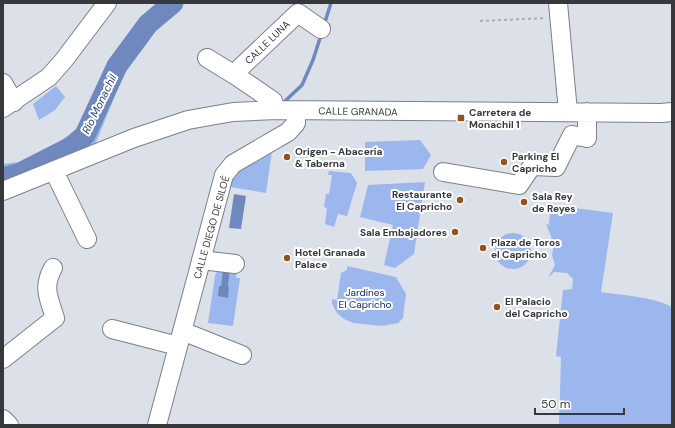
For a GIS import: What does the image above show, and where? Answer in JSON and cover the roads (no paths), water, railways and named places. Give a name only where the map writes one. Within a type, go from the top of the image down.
[{"type":"street","points":[[3,83],[8,105],[49,77],[64,60],[107,3]]},
{"type":"street","points":[[558,10],[568,112]]},
{"type":"street","name":"CALLE LUNA","points":[[238,77],[240,68],[298,13],[321,29]]},
{"type":"street","points":[[207,58],[274,101],[276,110]]},
{"type":"street","name":"CALLE GRANADA","points":[[3,191],[134,138],[188,120],[233,112],[276,110],[672,112]]},
{"type":"street","name":"CALLE DIEGO DE SILOÉ","points":[[157,425],[224,175],[233,164],[288,132],[296,123],[296,111]]},
{"type":"street","points":[[444,172],[518,185],[532,166],[556,167],[572,135],[587,138],[588,112]]},
{"type":"street","points":[[54,171],[87,239]]},
{"type":"street","points":[[201,260],[235,264]]},
{"type":"street","points":[[3,359],[55,318],[47,290],[47,278],[53,268]]},
{"type":"street","points":[[112,329],[180,339],[242,355]]},
{"type":"street","points":[[3,419],[9,425]]},
{"type":"waterway","name":"Río Monachil","points":[[3,178],[18,174],[73,146],[85,135],[117,66],[148,24],[173,3]]},
{"type":"waterway","points":[[324,25],[331,3]]},
{"type":"waterway","points":[[283,103],[302,85],[313,60],[321,35]]},
{"type":"place","name":"Carretera de Monachil 1","points":[[461,118]]},
{"type":"place","name":"Origen - Abacería & Taberna","points":[[287,157]]},
{"type":"place","name":"Parking El Capricho","points":[[504,162]]},
{"type":"place","name":"Restaurante El Capricho","points":[[460,200]]},
{"type":"place","name":"Sala Rey de Reyes","points":[[524,202]]},
{"type":"place","name":"Sala Embajadores","points":[[455,232]]},
{"type":"place","name":"Plaza de Toros el Capricho","points":[[483,248]]},
{"type":"place","name":"Hotel Granada Palace","points":[[287,258]]},
{"type":"place","name":"El Palacio del Capricho","points":[[497,307]]},
{"type":"park label","name":"Jardínes El Capricho","points":[[365,298]]}]
